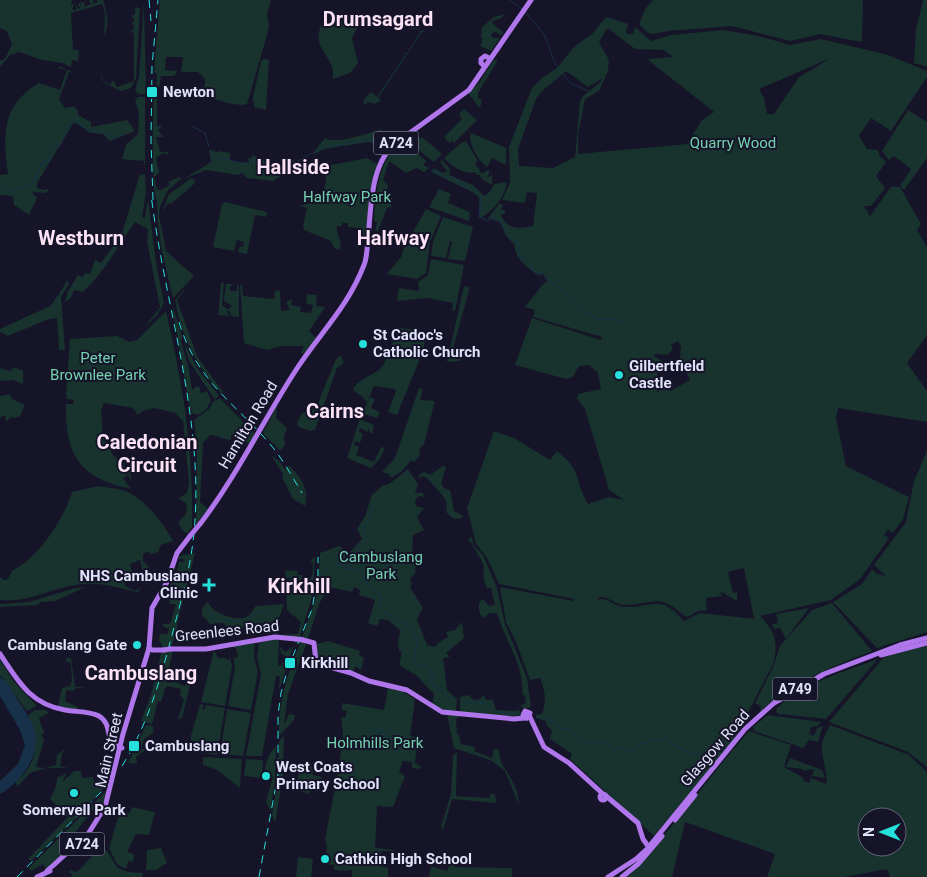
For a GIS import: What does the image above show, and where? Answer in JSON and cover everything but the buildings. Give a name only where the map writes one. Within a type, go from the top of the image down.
[{"type":"main road","name":"Hamilton Road","points":[[155,601],[169,583],[180,550],[227,484],[296,370],[338,313],[356,283],[365,263],[375,187],[385,154],[396,143],[469,90],[482,74],[484,66],[481,63],[481,58],[485,56],[489,58],[497,52],[531,0]]},
{"type":"main road","name":"Main Street","points":[[37,877],[53,870],[87,839],[106,808],[133,698],[149,648],[155,601]]},
{"type":"main road","name":"Greenlees Road","points":[[149,648],[167,650],[206,649],[275,637],[303,640],[314,643],[316,663],[351,673],[369,681],[407,690],[442,712],[525,717],[532,722],[544,747],[569,763],[605,797],[634,819],[640,826],[643,843]]},
{"type":"main road","name":"Glasgow Road","points":[[649,849],[654,840],[745,729],[774,703],[824,674],[900,644],[927,638]]},
{"type":"main road","name":"Glasgow Road","points":[[649,849],[663,835],[750,729],[793,694],[827,675],[858,663],[903,648],[927,643]]},
{"type":"main road","points":[[0,654],[18,683],[30,695],[54,708],[100,717],[108,725],[111,742],[121,748]]},
{"type":"main road","points":[[643,843],[654,840]]},
{"type":"main road","points":[[643,843],[649,849]]},
{"type":"main road","points":[[628,864],[640,852],[643,843]]},
{"type":"main road","name":"A749","points":[[611,876],[649,849]]},
{"type":"main road","name":"A749","points":[[622,877],[649,849]]},
{"type":"green space","points":[[0,0],[72,0],[71,6],[75,3],[72,9],[76,11],[76,4],[78,9],[80,8],[78,4],[80,3],[81,8],[81,3],[85,2],[84,7],[91,4],[89,0],[93,0],[93,4],[98,2],[96,0],[103,0],[107,18],[106,31],[104,36],[105,17],[101,16],[106,15],[102,4],[71,13],[73,50],[79,50],[78,61],[72,60],[71,67],[63,63],[42,60],[19,52],[10,55],[0,67],[0,60],[4,60],[12,45],[7,31],[0,28]]},
{"type":"green space","points":[[160,0],[271,0],[267,14],[269,25],[267,35],[247,104],[235,105],[200,96],[205,79],[198,72],[181,72],[183,57],[166,57],[165,70],[178,71],[174,76],[161,76],[159,89],[156,87],[157,74],[154,72]]},
{"type":"green space","points":[[653,0],[863,0],[862,42],[820,34],[790,41],[732,26],[648,33],[639,24],[645,9]]},
{"type":"green space","points":[[923,0],[927,0],[927,67],[914,63],[916,30]]},
{"type":"green space","points":[[144,1],[146,94],[138,94],[135,90],[139,77]]},
{"type":"green space","points":[[135,7],[140,8],[136,78],[131,88],[121,91],[104,83],[101,73],[104,82],[110,85],[113,80],[117,87],[134,81],[134,33],[130,32],[134,29],[132,24],[135,19],[132,18],[132,15],[135,15]]},
{"type":"green space","points":[[506,14],[491,22],[504,33],[500,35],[496,32],[492,33],[491,36],[494,38],[500,38],[491,51],[480,46],[483,39],[481,38],[482,27],[494,17]]},
{"type":"green space","name":"Quarry Wood","points":[[606,17],[628,24],[627,34],[633,34],[635,27],[651,41],[671,35],[723,30],[759,36],[790,45],[821,39],[888,55],[927,71],[927,77],[891,131],[871,118],[859,136],[867,149],[878,150],[879,155],[886,162],[876,176],[885,188],[871,206],[864,206],[870,216],[891,187],[900,187],[921,224],[917,230],[927,247],[927,335],[907,363],[927,391],[927,422],[838,408],[836,418],[846,466],[909,497],[903,519],[893,533],[888,530],[884,535],[889,538],[860,579],[831,600],[760,616],[769,627],[774,638],[776,650],[773,664],[734,740],[654,836],[570,759],[572,754],[550,739],[552,730],[547,726],[546,721],[536,718],[536,715],[542,714],[544,709],[545,696],[543,687],[540,678],[530,680],[516,642],[506,622],[500,587],[574,601],[574,599],[499,584],[487,558],[476,544],[467,508],[494,431],[514,438],[550,460],[557,451],[574,470],[588,504],[609,497],[624,500],[609,490],[585,409],[577,399],[578,394],[601,389],[598,373],[589,365],[579,366],[573,377],[566,379],[515,365],[532,318],[601,340],[602,337],[533,317],[535,310],[525,307],[543,284],[548,281],[543,273],[540,276],[536,274],[519,259],[515,245],[506,236],[500,222],[488,218],[500,203],[503,206],[500,210],[505,210],[505,213],[501,215],[510,226],[523,228],[533,226],[537,193],[527,192],[525,203],[502,200],[510,183],[509,147],[532,88],[542,78],[557,68],[573,48],[593,33]],"holes":[[[609,29],[635,49],[664,50],[673,57],[647,59],[714,112],[702,120],[687,144],[578,154],[578,134],[585,99],[599,91],[608,71],[609,60],[599,42],[606,30]],[[831,58],[799,77],[774,114],[767,114],[764,98],[759,89]],[[566,71],[588,87],[603,78],[580,101],[575,157],[553,168],[519,166],[518,149],[536,99],[541,92]],[[678,341],[681,347],[680,358],[690,380],[670,391],[661,388],[657,393],[657,374],[662,361],[654,356],[655,354],[667,355],[673,349],[671,345]],[[744,568],[754,619],[700,613],[684,621],[676,612],[662,605],[623,607],[604,599],[597,600],[599,597],[603,597],[624,605],[663,602],[669,604],[686,617],[698,611],[707,611],[706,598],[723,596],[720,594],[722,592],[737,601],[737,592],[733,593],[728,572]]]},
{"type":"green space","points":[[329,19],[370,19],[375,22],[361,21],[352,38],[358,63],[350,73],[333,79],[333,68],[321,47],[318,36],[322,24],[337,20]]},
{"type":"green space","points":[[384,22],[395,23],[430,33],[422,32],[378,98],[381,101],[374,104],[369,102],[363,105],[364,99],[371,92],[377,97],[406,54],[404,52],[407,53],[421,31]]},
{"type":"green space","points":[[264,59],[269,60],[266,110],[254,107],[254,101],[252,102],[261,61]]},
{"type":"green space","points":[[494,59],[493,61],[497,59],[497,62],[478,93],[478,98],[482,100],[480,108],[468,93],[479,83]]},
{"type":"green space","points":[[59,66],[74,73],[69,72],[59,99],[65,108],[74,106],[78,111],[78,115],[91,122],[91,127],[127,120],[135,131],[110,141],[103,134],[91,133],[74,122],[37,183],[37,188],[49,189],[48,191],[45,193],[32,192],[37,198],[29,215],[14,205],[13,196],[0,195],[0,175],[8,174],[5,146],[7,122],[17,101],[39,83],[60,90],[67,70],[58,68]]},
{"type":"green space","points":[[138,97],[145,97],[145,169],[144,161],[122,159],[126,145],[138,134],[139,112],[135,101]]},
{"type":"green space","points":[[154,97],[157,97],[157,126],[162,126],[158,130],[163,137],[156,137],[160,152],[168,152],[168,154],[163,153],[156,158],[159,173],[154,177],[157,189],[161,190],[170,185],[168,182],[179,177],[181,179],[168,190],[160,207],[159,215],[166,251],[194,276],[173,298],[164,262],[155,195],[154,184],[153,152]]},
{"type":"green space","points":[[464,109],[477,120],[453,144],[453,140],[449,143],[444,137],[462,119],[459,114]]},
{"type":"green space","points":[[908,110],[927,122],[927,158],[904,190],[900,186],[911,169],[894,156],[889,160],[882,151]]},
{"type":"green space","points":[[385,128],[374,135],[374,138],[388,145],[386,148],[369,142],[324,149],[315,154],[314,152],[325,138],[330,140],[345,139]]},
{"type":"green space","points":[[471,133],[506,148],[506,165],[492,158],[487,167],[472,147]]},
{"type":"green space","points":[[422,137],[442,154],[434,162],[416,148],[419,143],[415,142]]},
{"type":"green space","points":[[466,141],[478,161],[475,164],[478,168],[482,166],[479,168],[480,173],[485,172],[483,175],[487,170],[490,171],[487,178],[491,176],[492,171],[492,185],[482,179],[483,176],[481,178],[475,172],[459,170],[444,158]]},
{"type":"green space","points":[[394,148],[403,155],[412,148],[426,161],[423,165],[429,168],[424,172],[417,168],[406,173],[389,161],[383,180],[388,185],[385,201],[392,198],[391,207],[387,208],[378,231],[375,231],[377,222],[374,221],[378,183],[388,156]]},
{"type":"green space","points":[[209,150],[216,153],[219,151],[230,153],[230,160],[240,163],[249,162],[248,158],[251,158],[253,155],[262,160],[283,164],[294,160],[296,167],[273,181],[247,178],[242,173],[238,175],[206,170],[184,179],[211,162]]},
{"type":"green space","name":"Halfway Park","points":[[367,158],[377,164],[367,235],[357,234],[358,228],[348,227],[348,223],[342,223],[342,226],[337,226],[341,243],[340,250],[334,248],[331,241],[304,230],[307,208],[299,206],[311,203],[308,200],[309,196],[318,198],[317,203],[320,203],[326,181],[325,170],[322,170],[320,167]]},
{"type":"green space","points":[[442,160],[450,169],[449,175],[473,185],[484,196],[491,191],[494,184],[507,182],[504,193],[494,208],[480,218],[479,198],[474,193],[431,172],[434,168],[443,173],[447,171],[440,162]]},
{"type":"green space","points":[[140,174],[145,175],[146,192],[142,218],[145,218],[148,199],[156,263],[164,303],[157,315],[144,328],[160,307],[147,242],[148,229],[135,222],[105,267],[91,284],[83,292],[74,290],[71,298],[65,302],[68,291],[78,275],[82,277],[85,273],[90,274],[95,260],[101,263],[117,241],[120,240]]},
{"type":"green space","points":[[192,178],[195,181],[194,184],[171,204],[168,203],[162,212],[169,194]]},
{"type":"green space","points":[[439,189],[451,194],[448,203],[470,212],[469,221],[429,207]]},
{"type":"green space","points":[[225,202],[267,212],[266,217],[255,215],[247,254],[238,252],[240,246],[243,247],[244,242],[237,240],[234,251],[213,247],[222,204]]},
{"type":"green space","points":[[426,209],[441,216],[430,242],[426,273],[417,279],[387,274],[401,257]]},
{"type":"green space","points":[[443,217],[473,227],[465,261],[448,259],[452,242],[450,241],[446,258],[431,256],[433,242]]},
{"type":"green space","points":[[431,259],[464,265],[455,311],[452,310],[453,303],[427,298],[397,301],[399,288],[419,291],[418,282],[428,275]]},
{"type":"green space","points":[[67,280],[69,284],[61,297],[65,350],[59,350],[57,318],[49,319],[8,336],[0,332],[0,329],[50,306]]},
{"type":"green space","points":[[221,283],[224,283],[222,305],[228,310],[232,306],[224,301],[226,284],[234,284],[230,286],[230,291],[237,291],[237,285],[239,286],[239,317],[231,316],[230,311],[227,311],[229,316],[218,315]]},
{"type":"green space","points":[[189,284],[177,300],[197,356],[223,392],[221,393],[205,373],[191,350],[177,313],[175,300]]},
{"type":"green space","points":[[240,285],[242,285],[243,296],[274,299],[275,290],[280,291],[281,311],[290,310],[286,302],[292,299],[291,305],[301,307],[300,312],[311,313],[313,305],[306,304],[307,294],[317,295],[316,306],[325,307],[309,331],[317,339],[304,354],[301,353],[304,346],[281,346],[267,350],[244,343]]},
{"type":"green space","points":[[464,286],[470,287],[452,352],[463,357],[460,361],[447,362]]},
{"type":"green space","points":[[172,304],[182,336],[181,342],[188,365],[192,390],[197,386],[200,388],[200,393],[207,391],[211,400],[206,410],[198,415],[192,413],[189,404]]},
{"type":"green space","name":"Peter Brownlee Park","points":[[166,311],[178,365],[189,445],[192,527],[188,533],[184,532],[178,523],[187,509],[185,502],[178,499],[187,493],[189,483],[183,421],[175,413],[154,408],[143,411],[138,415],[133,408],[104,403],[101,411],[103,437],[113,455],[130,472],[132,481],[128,475],[123,478],[131,489],[99,478],[79,462],[73,451],[66,422],[66,404],[73,404],[74,400],[67,399],[66,393],[70,339],[117,336],[130,342],[137,340]]},
{"type":"green space","points":[[400,328],[424,331],[426,333],[423,351],[397,415],[388,412],[396,391],[394,389],[374,386],[367,403],[363,397],[353,390],[358,383],[381,368]]},
{"type":"green space","points":[[184,343],[199,371],[219,395],[215,400],[189,361]]},
{"type":"green space","points":[[341,355],[344,363],[337,368],[315,430],[311,431],[299,427],[297,424],[301,414],[316,408],[336,359]]},
{"type":"green space","points":[[14,367],[23,371],[23,384],[13,380],[0,381],[0,368],[10,371]]},
{"type":"green space","points":[[419,388],[423,389],[420,400],[435,401],[424,444],[419,450],[420,455],[414,462],[411,460],[402,471],[391,478],[389,474],[382,472],[395,458]]},
{"type":"green space","points":[[10,394],[12,399],[25,405],[20,416],[11,417],[6,422],[5,415],[0,418],[0,396]]},
{"type":"green space","points":[[370,397],[375,399],[371,408],[380,412],[377,418],[364,414],[362,420],[374,425],[372,434],[369,432],[370,428],[367,432],[360,428],[359,432],[363,434],[360,443],[355,441],[354,445],[359,447],[356,455],[374,462],[381,447],[385,448],[379,460],[371,468],[347,458],[360,418]]},
{"type":"green space","points":[[220,398],[255,434],[249,444],[236,434],[231,435],[231,440],[210,435],[203,443],[200,502],[208,509],[196,524],[197,446],[194,420]]},
{"type":"green space","points":[[277,406],[276,418],[287,428],[284,437],[285,445],[280,451],[263,433]]},
{"type":"green space","points":[[927,451],[927,632],[877,648],[833,602],[862,584],[872,569],[877,574],[886,576],[874,565],[906,522],[914,481]]},
{"type":"green space","points":[[271,455],[280,462],[285,470],[289,465],[303,483],[306,493],[305,506],[293,499],[283,479],[283,474]]},
{"type":"green space","points":[[443,466],[446,467],[441,484],[444,488],[450,490],[454,511],[463,516],[462,518],[454,519],[446,512],[447,504],[443,496],[427,478],[423,476],[419,478],[419,475],[424,472],[430,475]]},
{"type":"green space","name":"Cambuslang Park","points":[[408,469],[418,484],[415,493],[423,493],[424,497],[419,496],[415,501],[416,506],[424,508],[417,517],[424,530],[413,535],[412,560],[416,565],[415,574],[410,578],[412,584],[410,587],[423,608],[417,619],[427,645],[434,647],[438,645],[438,643],[448,637],[446,632],[455,630],[462,622],[464,638],[446,653],[450,657],[443,658],[447,690],[457,699],[456,710],[453,712],[442,711],[432,705],[434,694],[417,676],[399,665],[402,652],[399,651],[398,640],[401,631],[388,620],[380,619],[377,626],[368,623],[375,600],[359,595],[360,590],[354,587],[352,592],[329,587],[319,604],[308,639],[302,638],[318,592],[320,553],[339,546],[349,553],[362,539],[357,529],[365,516],[372,495]]},
{"type":"green space","points":[[98,486],[123,490],[141,500],[165,527],[173,541],[161,545],[158,552],[149,555],[150,551],[143,554],[143,561],[149,567],[142,570],[140,560],[130,564],[132,573],[136,574],[127,576],[128,580],[124,582],[125,586],[135,591],[140,588],[139,591],[137,592],[98,584],[83,584],[65,587],[29,598],[0,600],[0,577],[4,580],[8,579],[12,571],[31,557],[49,537],[63,514],[72,492]]},
{"type":"green space","points":[[471,536],[474,546],[483,555],[497,588],[505,624],[527,678],[531,706],[529,708],[523,708],[520,705],[525,704],[526,697],[522,694],[520,673],[497,613],[490,613],[483,618],[480,612],[479,605],[481,600],[484,600],[489,606],[495,605],[491,588],[487,588],[485,584],[482,561],[472,543],[468,541]]},
{"type":"green space","points":[[195,553],[177,624],[177,637],[174,638],[171,647],[163,648],[159,640],[160,634],[167,634],[169,629],[162,626],[170,624],[176,604],[170,604],[169,600],[176,592],[175,599],[178,598],[179,587],[169,588],[169,586],[176,577],[179,562],[185,561],[181,558],[179,560],[179,556]]},
{"type":"green space","points":[[315,556],[313,594],[299,639],[275,635],[298,634],[301,622],[287,610],[286,580],[295,578],[286,578],[285,570],[298,571],[297,575],[302,575],[301,584],[294,584],[294,588],[310,579],[312,576],[313,563],[310,562]]},
{"type":"green space","points":[[86,587],[55,601],[40,602],[38,605],[0,607],[0,604],[29,602],[72,589]]},
{"type":"green space","points":[[208,602],[215,610],[232,618],[248,616],[256,606],[284,604],[280,616],[263,631],[261,623],[253,628],[226,627],[224,623],[210,624],[202,615],[202,608]]},
{"type":"green space","points":[[832,603],[872,651],[827,669],[798,684],[772,701],[760,712],[761,706],[755,703],[773,667],[780,646],[812,610]]},
{"type":"green space","points":[[809,608],[786,639],[780,628],[774,629],[772,624],[778,623],[776,614]]},
{"type":"green space","points":[[279,638],[278,666],[281,666],[285,656],[281,654],[280,646],[285,652],[293,647],[279,691],[280,676],[276,676],[262,756],[246,756],[261,674],[257,657],[259,643]]},
{"type":"green space","points":[[292,641],[307,642],[288,694],[284,725],[289,714],[295,715],[294,720],[279,736],[280,712],[284,689],[300,644]]},
{"type":"green space","points":[[328,641],[360,651],[359,655],[364,658],[361,670],[355,666],[353,672],[341,669],[344,658],[341,657],[337,663],[338,668],[317,661],[317,644]]},
{"type":"green space","points":[[255,642],[254,657],[258,672],[251,710],[228,706],[235,667],[232,650],[234,658],[238,657],[236,649],[232,646]]},
{"type":"green space","points":[[927,644],[927,767],[908,752],[829,722],[884,657]]},
{"type":"green space","points":[[228,648],[232,666],[225,706],[201,702],[214,650],[218,658],[226,658],[227,660],[230,659]]},
{"type":"green space","points":[[173,651],[169,668],[174,670],[172,675],[174,678],[167,681],[167,683],[175,682],[184,686],[186,685],[185,680],[187,681],[188,678],[185,675],[189,676],[190,669],[194,670],[182,718],[178,719],[184,699],[180,696],[181,689],[168,686],[165,688],[159,710],[161,702],[158,701],[152,724],[141,721],[151,695],[161,653]]},
{"type":"green space","points":[[66,658],[71,658],[75,687],[86,687],[74,689],[73,691],[66,690],[65,701],[78,707],[78,710],[58,706],[62,688],[70,686],[72,681],[71,663],[66,661]]},
{"type":"green space","points":[[878,659],[826,719],[779,714],[776,712],[777,708],[788,699],[812,684]]},
{"type":"green space","points":[[0,660],[15,683],[37,706],[27,711],[0,675]]},
{"type":"green space","name":"Holmhills Park","points":[[388,688],[402,691],[415,699],[410,736],[415,737],[414,742],[417,742],[415,763],[422,767],[418,769],[412,768],[412,762],[403,761],[399,772],[405,776],[393,807],[377,806],[375,848],[394,850],[394,854],[390,854],[390,851],[381,851],[380,866],[388,868],[388,877],[352,877],[352,870],[343,871],[343,866],[342,871],[334,870],[334,866],[341,866],[325,864],[327,847],[325,839],[339,768],[343,733],[341,717],[345,718],[347,711],[342,710],[342,703],[384,710]]},
{"type":"green space","points":[[468,695],[474,700],[480,699],[483,695],[487,700],[493,700],[496,710],[517,711],[518,708],[521,714],[517,717],[460,712],[460,697]]},
{"type":"green space","points":[[200,704],[204,705],[202,710],[204,710],[206,705],[225,708],[217,755],[199,752],[200,745],[190,739]]},
{"type":"green space","points":[[227,709],[251,713],[243,756],[220,754]]},
{"type":"green space","points":[[35,710],[46,710],[49,713],[39,718],[44,733],[41,735],[44,740],[36,767],[46,768],[30,773],[17,787],[16,781],[29,767],[34,751],[34,732],[28,715]]},
{"type":"green space","points":[[447,715],[461,715],[456,719],[457,734],[461,744],[475,747],[474,751],[492,758],[494,749],[498,749],[502,764],[516,789],[519,805],[505,771],[492,761],[454,748]]},
{"type":"green space","points":[[768,715],[821,722],[818,726],[811,727],[809,734],[814,736],[817,728],[823,726],[818,742],[809,740],[803,748],[754,731],[753,727]]},
{"type":"green space","points":[[146,725],[153,726],[154,732],[144,739],[141,749],[155,748],[144,751],[136,757],[137,764],[128,763]]},
{"type":"green space","points":[[830,725],[909,755],[927,772],[927,877],[890,877],[887,869],[844,877],[767,877],[775,854],[685,822],[672,877],[624,877],[674,824],[749,731],[791,745],[784,767],[809,783],[811,778],[826,784],[827,780],[822,754],[823,739]]},
{"type":"green space","points":[[284,735],[283,776],[275,823],[272,815],[278,779],[279,742]]},
{"type":"green space","points":[[276,746],[275,781],[270,811],[266,801],[273,777],[267,776],[267,769],[265,772],[268,758]]},
{"type":"green space","points":[[66,748],[62,754],[60,766],[68,768],[46,768],[56,765],[57,755]]},
{"type":"green space","points":[[457,752],[456,796],[490,798],[490,794],[495,794],[496,803],[452,799],[443,830],[441,827],[451,794],[453,755]]},
{"type":"green space","points":[[203,757],[242,759],[240,788],[217,770],[203,765]]},
{"type":"green space","points":[[790,758],[822,770],[825,778],[812,776],[814,770],[812,769],[805,771],[786,767]]},
{"type":"green space","points":[[246,759],[263,760],[262,778],[244,776]]},
{"type":"green space","points":[[312,765],[313,775],[322,777],[322,785],[312,783],[309,794],[297,790],[299,766]]},
{"type":"green space","points":[[74,771],[81,771],[82,778],[93,777],[94,781],[103,786],[108,780],[109,782],[79,815],[31,861],[28,859],[68,817],[50,799],[56,787],[57,778],[67,773],[62,782]]},
{"type":"green space","points":[[109,788],[97,817],[93,810],[73,835],[76,841],[46,869],[43,864],[31,871],[29,868]]},
{"type":"green space","points":[[132,807],[155,812],[149,835],[136,834],[127,852],[134,854],[133,862],[128,861],[126,869],[117,864],[109,848],[120,811],[130,813]]},
{"type":"green space","points":[[102,846],[116,866],[124,871],[143,873],[142,877],[71,877],[73,874],[69,873],[70,870],[77,872]]},
{"type":"green space","points":[[161,848],[167,863],[156,870],[146,870],[147,850]]},
{"type":"green space","points":[[298,857],[313,859],[311,877],[296,877]]},
{"type":"green space","points":[[450,862],[454,862],[454,867],[512,868],[512,877],[429,877],[431,866],[447,871]]},
{"type":"water","points":[[0,677],[11,688],[28,715],[35,731],[36,741],[29,765],[13,785],[0,794],[0,781],[18,764],[25,745],[20,730],[0,696]]},
{"type":"waterway","points":[[510,0],[522,9]]},
{"type":"waterway","points":[[526,13],[544,34],[556,66]]},
{"type":"waterway","points":[[557,67],[570,83],[588,91]]},
{"type":"waterway","points":[[0,186],[5,186],[7,190],[14,191],[31,185],[44,160],[48,161],[51,153],[61,144],[69,126],[75,120],[88,131],[104,132],[113,137],[126,134]]},
{"type":"waterway","points":[[191,126],[205,133],[209,146]]},
{"type":"waterway","points":[[210,151],[212,156],[250,165],[251,162],[273,163],[275,165],[272,167],[279,174],[286,167],[324,147],[369,140],[387,147]]},
{"type":"waterway","points":[[433,170],[443,176],[455,178],[461,185],[471,188],[481,197],[479,217],[488,221],[491,218],[499,219],[509,237],[519,243],[519,256],[532,265],[531,268],[534,272],[543,273],[547,281],[561,288],[583,309],[596,318],[603,320],[616,319],[626,323]]},
{"type":"waterway","points":[[336,559],[354,554],[366,540],[364,528],[370,517],[372,506]]},
{"type":"waterway","points":[[335,562],[346,568],[357,569],[362,573],[368,586],[381,596],[379,606],[393,618],[410,626],[418,643],[415,650],[415,661],[423,667],[429,666],[432,673],[432,685],[441,689],[453,700]]},
{"type":"waterway","points":[[320,577],[329,563]]},
{"type":"waterway","points":[[207,607],[216,621],[227,620],[245,623],[257,612],[268,613]]},
{"type":"waterway","points":[[462,703],[475,701],[487,704],[498,712],[518,714]]},
{"type":"waterway","points":[[538,717],[548,719],[562,729],[570,729],[584,741],[608,743],[613,751],[618,748],[632,750],[640,744],[664,738],[681,749],[699,755],[705,748],[723,749],[737,733],[742,723]]},
{"type":"waterway","points":[[374,732],[379,728],[383,731],[385,743]]},
{"type":"waterway","points":[[391,730],[400,740]]},
{"type":"waterway","points":[[385,735],[399,742]]},
{"type":"waterway","points":[[365,741],[369,739]]},
{"type":"waterway","points":[[392,747],[397,751]]},
{"type":"waterway","points":[[390,752],[394,757]]},
{"type":"railway","points":[[149,0],[151,21]]},
{"type":"railway","points":[[153,200],[151,141],[152,66],[158,0]]},
{"type":"railway","points":[[122,766],[139,736],[162,672],[186,580],[195,520],[196,479],[188,397],[164,275],[151,194]]},
{"type":"railway","points":[[179,322],[187,343],[206,376],[270,444],[302,493]]},
{"type":"railway","points":[[259,877],[278,774],[278,715],[281,693],[288,668],[312,609],[318,576],[318,557]]},
{"type":"railway","points":[[17,877],[108,785]]},
{"type":"place","name":"Newton","points":[[152,92]]},
{"type":"place","name":"St Cadoc's Catholic Church","points":[[363,344]]},
{"type":"place","name":"Gilbertfield Castle","points":[[619,375]]},
{"type":"place","name":"NHS Cambuslang Clinic","points":[[209,585]]},
{"type":"place","name":"Cambuslang Gate","points":[[137,645]]},
{"type":"place","name":"Kirkhill","points":[[290,663]]},
{"type":"place","name":"Cambuslang","points":[[134,746]]},
{"type":"place","name":"West Coats Primary School","points":[[266,776]]},
{"type":"place","name":"Somervell Park","points":[[74,793]]},
{"type":"place","name":"Cathkin High School","points":[[325,859]]},
{"type":"district","name":"Drumsagard","points":[[378,19]]},
{"type":"district","name":"Hallside","points":[[293,167]]},
{"type":"district","name":"Westburn","points":[[81,238]]},
{"type":"district","name":"Halfway","points":[[393,238]]},
{"type":"district","name":"Cairns","points":[[335,411]]},
{"type":"district","name":"Caledonian Circuit","points":[[147,454]]},
{"type":"district","name":"Kirkhill","points":[[299,586]]},
{"type":"district","name":"Cambuslang","points":[[141,673]]}]
